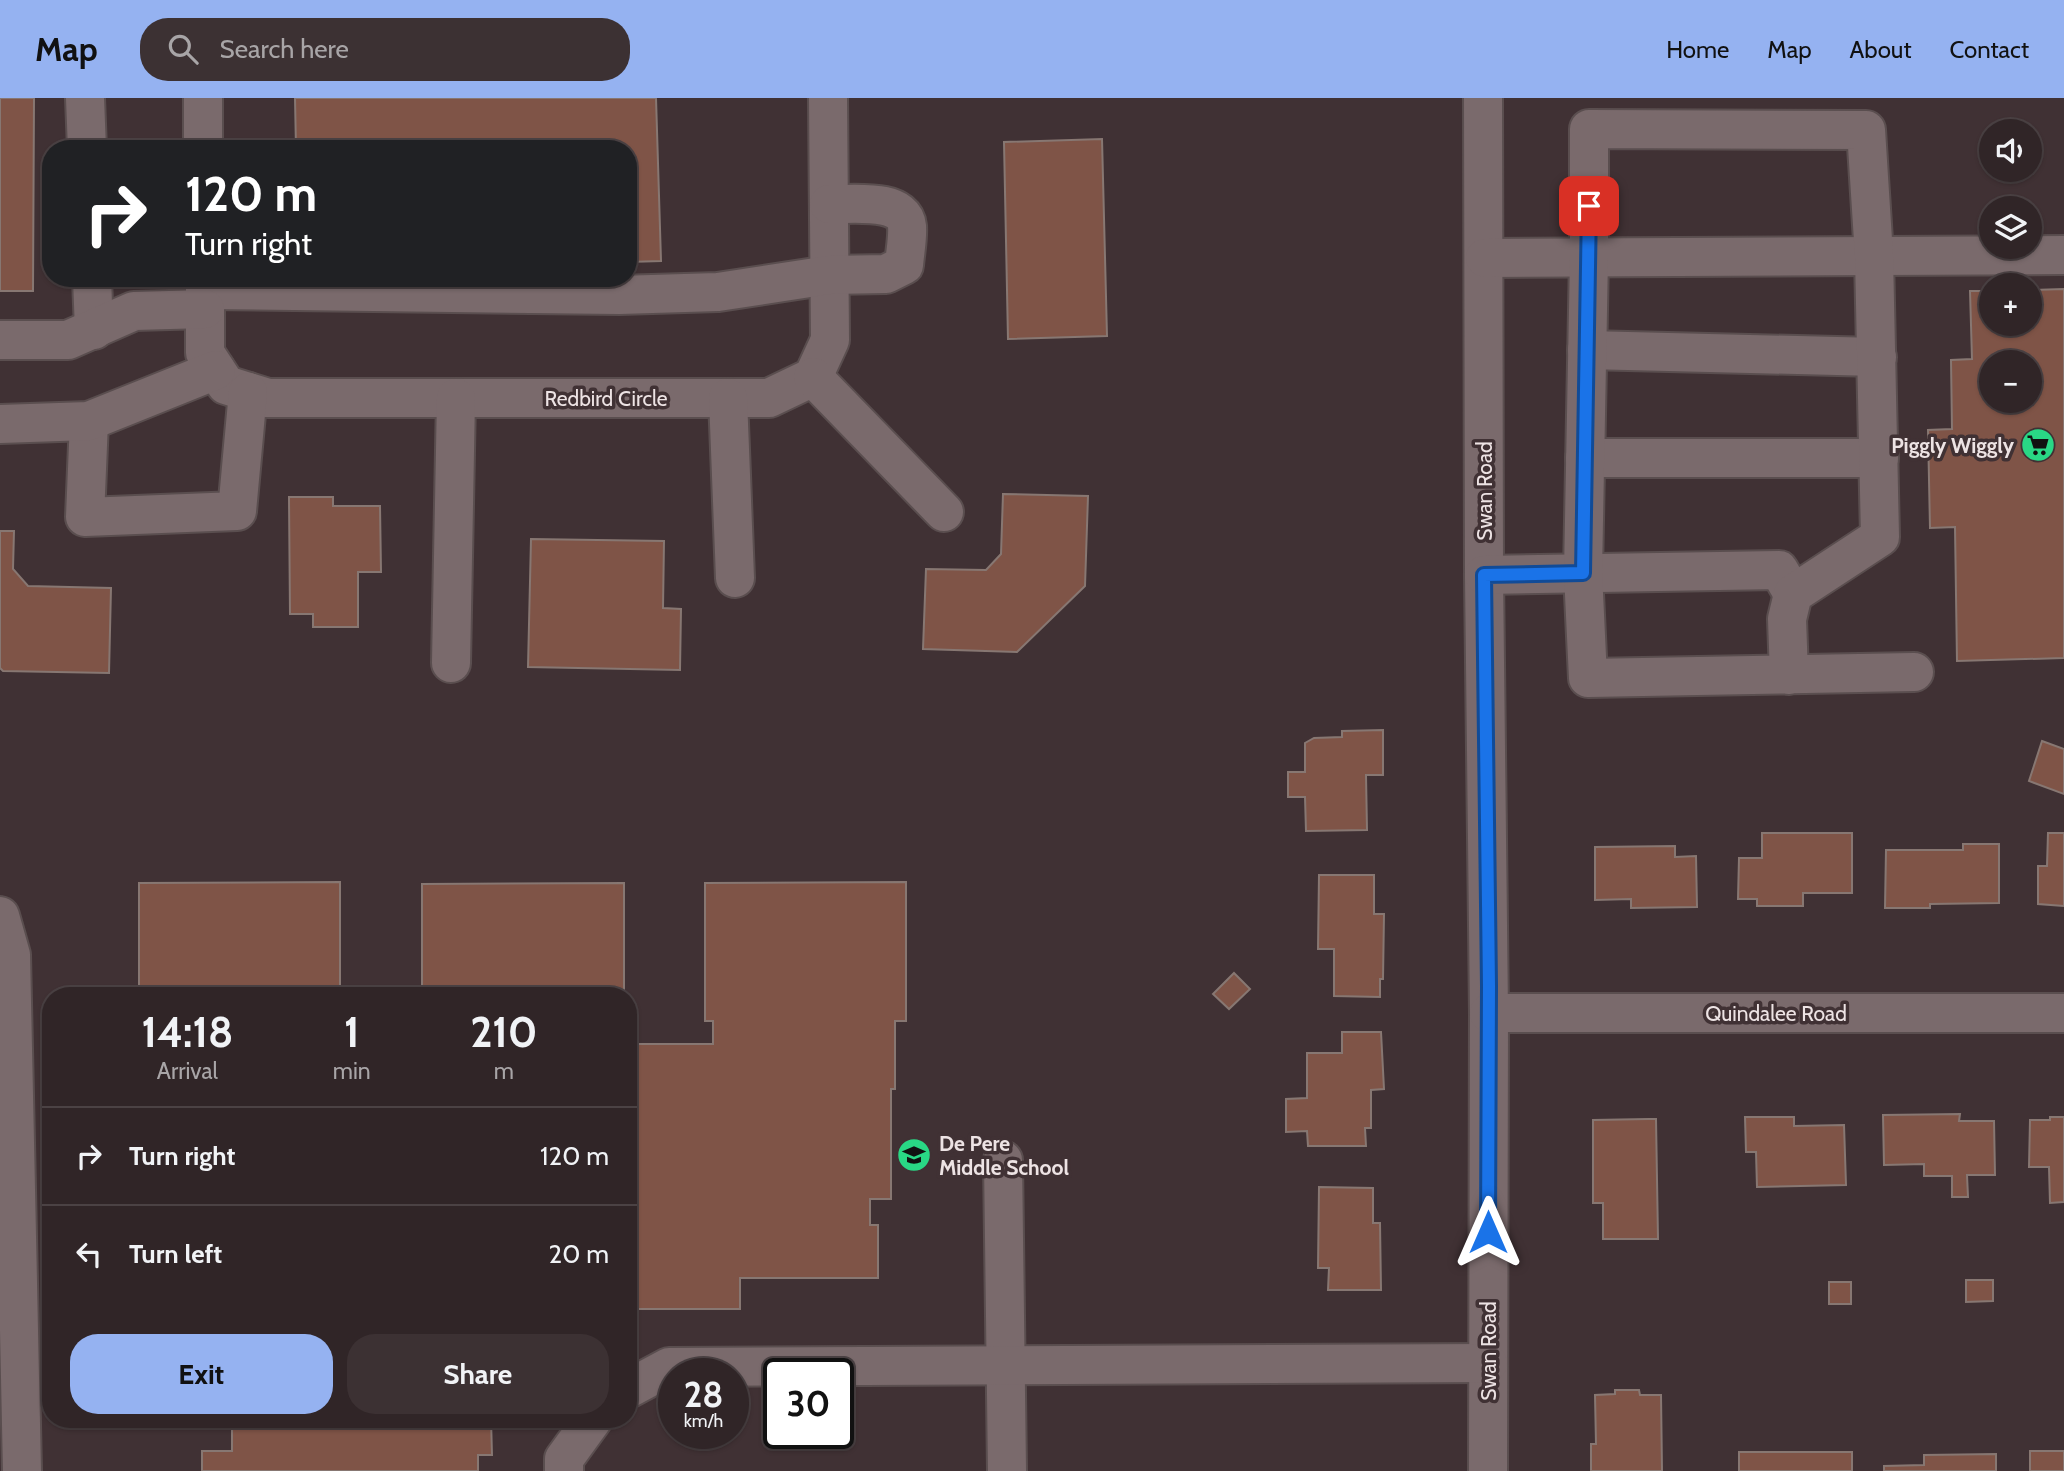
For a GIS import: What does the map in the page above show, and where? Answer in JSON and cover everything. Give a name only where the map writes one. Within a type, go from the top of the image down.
[{"type":"street","points":[[85,98],[87,140]]},
{"type":"street","points":[[203,98],[203,140]]},
{"type":"street","points":[[828,98],[830,340],[813,377],[944,512]]},
{"type":"street","name":"Swan Road","points":[[1483,98],[1484,575],[1489,1013],[1488,1471]]},
{"type":"street","points":[[1793,594],[1880,537],[1874,256],[1866,130],[1711,114],[1616,114],[1589,129],[1583,573],[1588,678],[1914,673]]},
{"type":"street","points":[[0,340],[68,340],[134,311],[205,292],[606,295],[718,292],[829,275],[886,274],[904,264],[907,225],[902,214],[893,206],[829,204]]},
{"type":"street","points":[[1485,258],[2064,255]]},
{"type":"street","points":[[92,287],[94,330]]},
{"type":"street","points":[[0,424],[89,421],[216,370],[205,353],[205,292]]},
{"type":"street","points":[[1587,350],[1877,357]]},
{"type":"street","name":"Redbird Circle","points":[[216,370],[226,385],[268,398],[769,398],[813,377]]},
{"type":"street","points":[[89,421],[85,517],[237,510],[248,392]]},
{"type":"street","points":[[451,663],[456,398]]},
{"type":"street","points":[[728,398],[735,579]]},
{"type":"street","points":[[1585,458],[1879,458]]},
{"type":"street","points":[[1484,575],[1779,570],[1793,594],[1787,620],[1788,675]]},
{"type":"street","points":[[0,916],[11,955],[22,1471]]},
{"type":"street","name":"Quindalee Road","points":[[1489,1013],[2064,1013]]},
{"type":"street","points":[[1003,1160],[1007,1471]]},
{"type":"street","points":[[637,1385],[669,1367],[1488,1363]]},
{"type":"street","points":[[564,1471],[564,1459],[586,1428]]},
{"type":"building","points":[[0,98],[34,98],[33,291],[0,291]]},
{"type":"building","points":[[295,98],[656,98],[661,261],[637,262],[637,140],[296,140]]},
{"type":"building","points":[[1102,139],[1107,336],[1008,339],[1004,142]]},
{"type":"building","points":[[2064,289],[2064,658],[1957,661],[1955,527],[1930,528],[1928,430],[1952,429],[1951,360],[1972,359],[1970,291],[1979,291],[1979,336],[2042,336],[2042,290]]},
{"type":"building","points":[[1003,494],[1088,496],[1085,586],[1017,652],[923,649],[926,569],[986,570],[1001,554]]},
{"type":"building","points":[[289,497],[333,497],[333,506],[380,506],[381,572],[358,572],[358,627],[313,627],[313,614],[290,614]]},
{"type":"building","points":[[0,531],[14,531],[13,569],[28,586],[111,588],[109,673],[3,671],[0,668]]},
{"type":"building","points":[[531,539],[664,541],[663,608],[681,609],[680,670],[528,667]]},
{"type":"building","points":[[1383,730],[1383,775],[1366,775],[1367,830],[1306,831],[1305,797],[1288,797],[1288,772],[1305,772],[1305,743],[1314,738],[1342,737],[1342,731]]},
{"type":"building","points":[[2042,741],[2064,749],[2064,794],[2029,781]]},
{"type":"building","points":[[1762,833],[1852,833],[1852,893],[1803,893],[1803,906],[1757,906],[1757,899],[1738,899],[1739,858],[1762,858]]},
{"type":"building","points":[[2048,833],[2064,833],[2064,906],[2038,904],[2038,866],[2047,866]]},
{"type":"building","points":[[1963,844],[1999,844],[1999,903],[1885,908],[1886,850],[1963,850]]},
{"type":"building","points":[[1675,846],[1675,857],[1696,856],[1697,907],[1631,908],[1631,899],[1595,900],[1595,847]]},
{"type":"building","points":[[1319,875],[1374,875],[1374,914],[1384,914],[1383,979],[1380,979],[1380,997],[1334,996],[1334,949],[1318,949]]},
{"type":"building","points":[[340,882],[340,987],[139,987],[139,883]]},
{"type":"building","name":"De Pere Middle School","points":[[906,882],[906,1021],[895,1021],[895,1089],[891,1089],[891,1199],[870,1199],[870,1225],[878,1225],[878,1278],[740,1278],[740,1309],[637,1309],[637,1044],[713,1044],[713,1021],[705,1021],[705,883]]},
{"type":"building","points":[[624,883],[624,987],[422,987],[422,884]]},
{"type":"building","points":[[1234,973],[1250,989],[1229,1009],[1213,994]]},
{"type":"building","points":[[1342,1032],[1381,1032],[1384,1089],[1371,1090],[1371,1128],[1365,1128],[1366,1146],[1308,1146],[1307,1131],[1286,1132],[1286,1099],[1307,1098],[1307,1053],[1342,1053]]},
{"type":"building","points":[[1960,1114],[1959,1121],[1994,1121],[1995,1175],[1967,1175],[1968,1197],[1952,1197],[1952,1176],[1924,1176],[1924,1164],[1884,1165],[1883,1115]]},
{"type":"building","points":[[1745,1117],[1794,1117],[1794,1126],[1844,1125],[1846,1185],[1757,1187],[1756,1152],[1746,1152]]},
{"type":"building","points":[[2050,1117],[2064,1117],[2064,1202],[2050,1203],[2049,1167],[2029,1167],[2030,1120],[2050,1120]]},
{"type":"building","points":[[1656,1119],[1658,1239],[1603,1239],[1603,1203],[1593,1203],[1593,1120]]},
{"type":"building","points":[[1319,1187],[1373,1188],[1373,1223],[1380,1223],[1381,1290],[1328,1290],[1329,1268],[1318,1268]]},
{"type":"building","points":[[1966,1280],[1993,1280],[1993,1301],[1966,1302]]},
{"type":"building","points":[[1829,1282],[1851,1282],[1851,1304],[1829,1304]]},
{"type":"building","points":[[1615,1390],[1639,1390],[1640,1395],[1661,1395],[1662,1471],[1591,1471],[1591,1444],[1596,1444],[1595,1395],[1615,1394]]},
{"type":"building","points":[[232,1428],[491,1428],[492,1455],[478,1455],[478,1471],[202,1471],[202,1451],[232,1451]]},
{"type":"building","points":[[2030,1451],[2064,1451],[2064,1471],[2030,1471]]},
{"type":"building","points":[[1739,1452],[1852,1452],[1852,1471],[1739,1471]]},
{"type":"building","points":[[1996,1454],[1996,1471],[1884,1471],[1884,1466],[1924,1465],[1924,1455]]},
{"type":"place","name":"Piggly Wiggly","points":[[2038,445]]},
{"type":"place","name":"De Pere Middle School","points":[[914,1155]]},
{"type":"route","points":[[1488,1232],[1489,986],[1484,575],[1583,573],[1589,206]]}]
